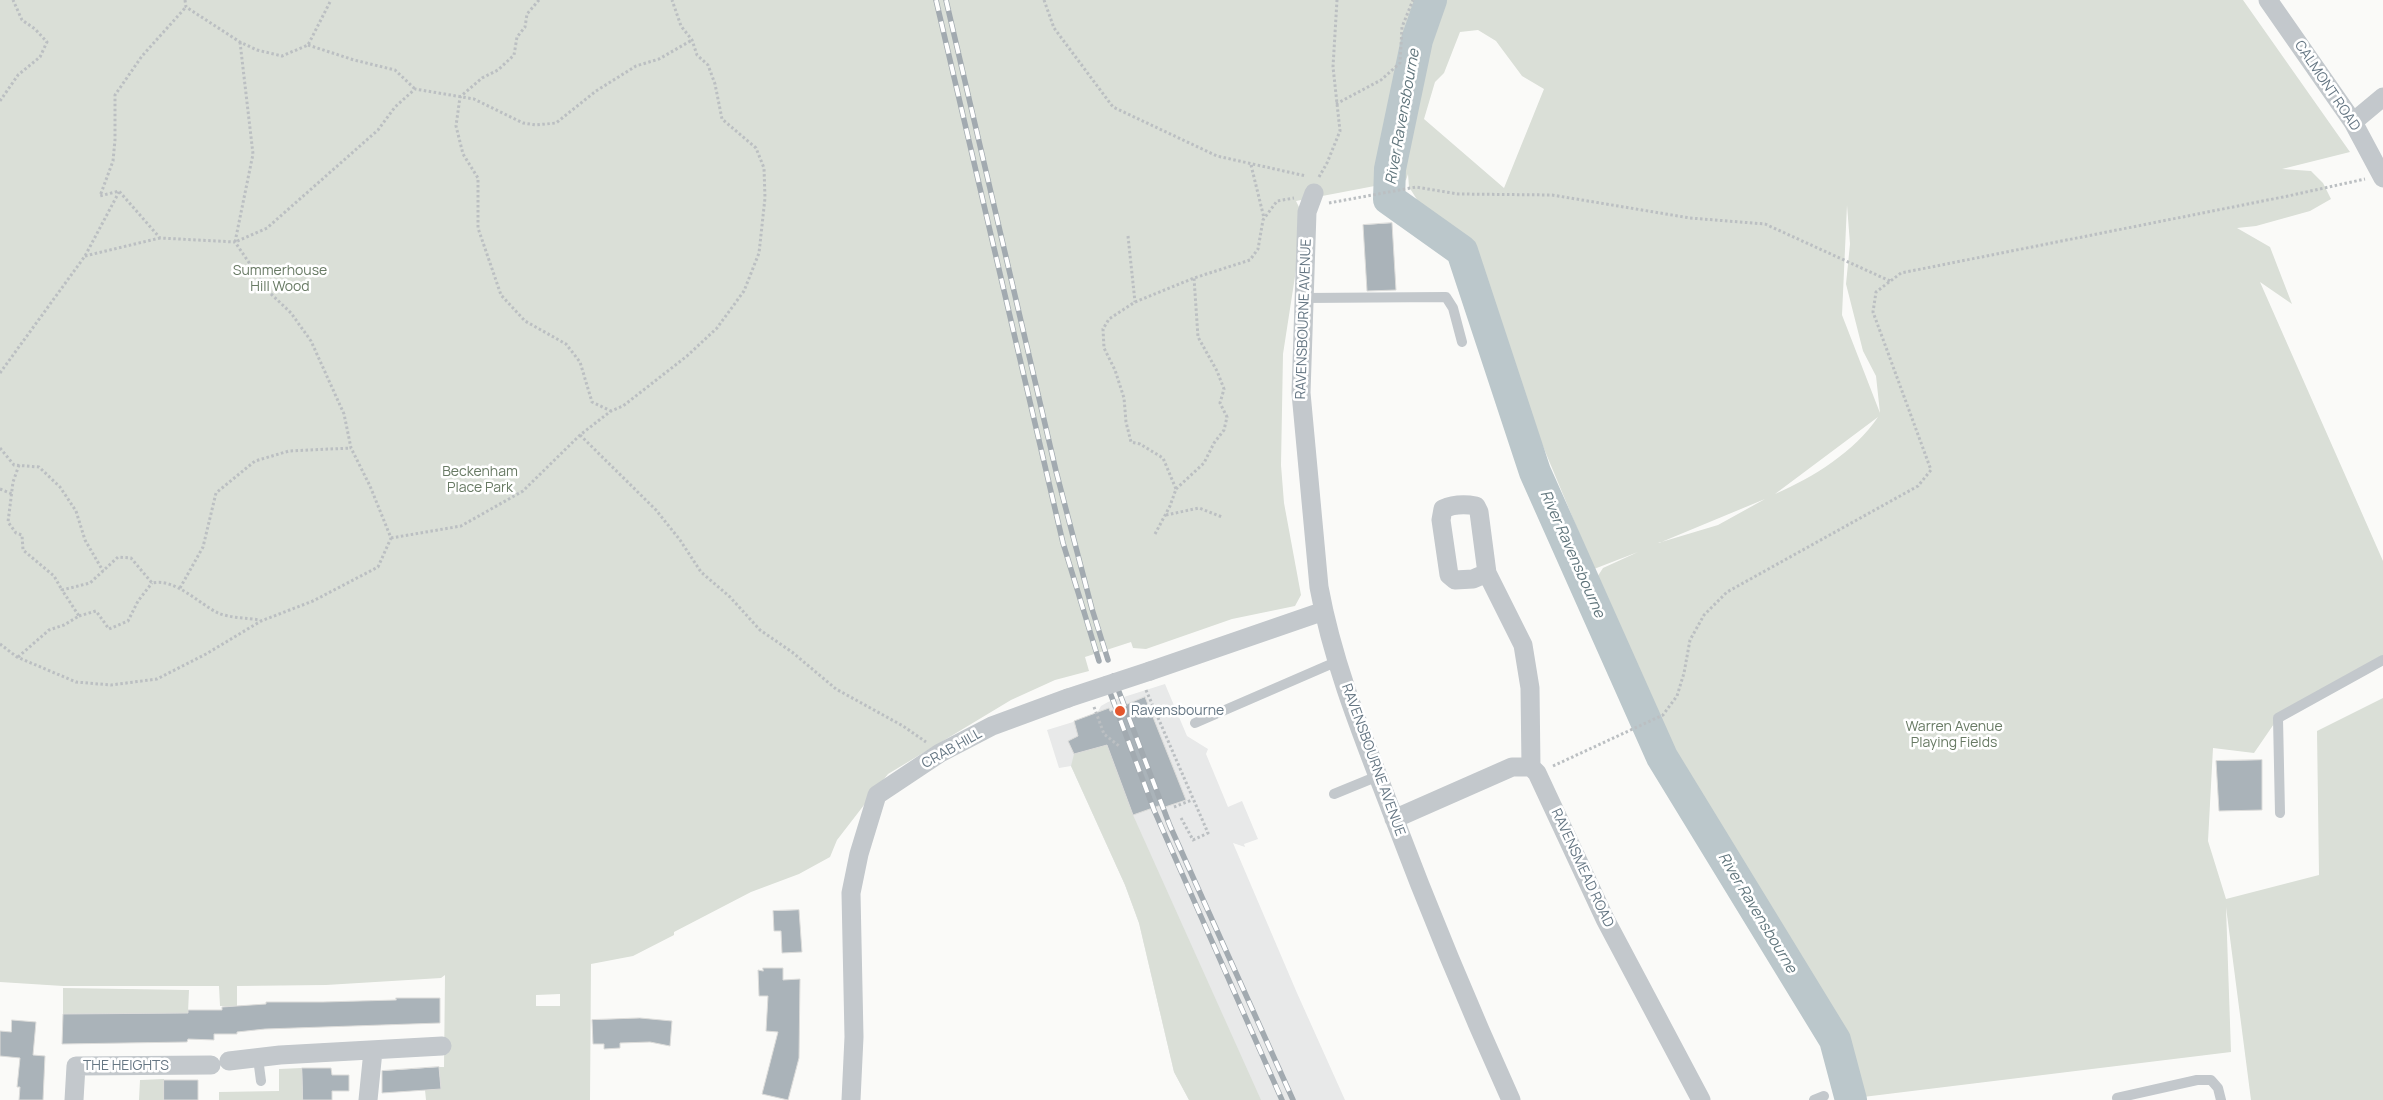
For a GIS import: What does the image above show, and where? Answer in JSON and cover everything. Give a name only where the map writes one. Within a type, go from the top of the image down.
[{"type":"street","name":"CALMONT ROAD","points":[[2268,0],[2353,122],[2382,176]]},
{"type":"street","points":[[2353,122],[2383,97]]},
{"type":"street","name":"RAVENSBOURNE AVENUE","points":[[1308,195],[1301,393],[1324,611],[1352,711],[1424,898],[1511,1100]]},
{"type":"street","points":[[1394,819],[1512,767],[1534,770],[1530,688],[1523,644],[1487,573]]},
{"type":"street","name":"CRAB HILL","points":[[851,1100],[854,1037],[851,893],[859,854],[877,795],[940,753],[992,726],[1068,698],[1148,679],[1324,611]]},
{"type":"street","name":"RAVENSMEAD ROAD","points":[[1534,770],[1605,919],[1702,1100]]},
{"type":"street","name":"THE HEIGHTS","points":[[74,1100],[76,1066],[220,1063],[258,1058],[442,1046]]},
{"type":"street","points":[[368,1100],[373,1051]]},
{"type":"lane","points":[[1304,298],[1446,297],[1453,308],[1462,342]]},
{"type":"lane","points":[[2280,813],[2278,718],[2383,660]]},
{"type":"lane","points":[[1195,723],[1338,661]]},
{"type":"lane","points":[[1334,794],[1378,776]]},
{"type":"lane","points":[[258,1058],[261,1081]]},
{"type":"lane","points":[[2117,1098],[2197,1080],[2211,1080],[2218,1088],[2221,1100]]},
{"type":"path","points":[[0,101],[18,75],[40,57],[47,42],[36,29],[22,20],[13,0]]},
{"type":"path","points":[[185,0],[186,7],[240,42],[257,50],[282,56],[308,45],[331,0]]},
{"type":"path","points":[[539,0],[527,14],[525,27],[517,37],[514,55],[498,70],[482,78],[460,97],[456,126],[463,154],[478,178],[478,228],[501,295],[525,321],[566,344],[580,362],[592,402],[612,411]]},
{"type":"path","points":[[391,538],[461,526],[523,491],[580,435],[612,411],[623,406],[687,356],[717,328],[744,291],[759,253],[765,198],[764,168],[756,148],[722,119],[715,84],[708,66],[697,55],[692,40],[681,26],[672,0]]},
{"type":"path","points":[[1044,0],[1054,28],[1113,107],[1217,156],[1251,165],[1324,204],[1416,187],[1458,194],[1552,195],[1682,217],[1765,224],[1890,281]]},
{"type":"path","points":[[1264,218],[1277,201],[1308,195],[1327,163],[1340,130],[1332,67],[1337,0]]},
{"type":"path","points":[[1336,104],[1381,80],[1400,63],[1402,27],[1413,0]]},
{"type":"path","points":[[119,192],[100,196],[113,161],[115,95],[142,56],[186,7]]},
{"type":"path","points":[[308,45],[354,60],[395,70],[415,89],[474,100],[523,124],[536,125],[556,123],[596,91],[636,66],[659,59],[692,40]]},
{"type":"path","points":[[0,644],[18,657],[76,682],[112,684],[157,679],[206,654],[260,621],[313,601],[378,567],[391,538],[370,486],[351,448],[344,414],[311,341],[291,313],[269,292],[236,242],[253,154],[240,42]]},
{"type":"path","points":[[85,256],[160,238],[236,242],[267,228],[378,130],[395,107],[415,89]]},
{"type":"path","points":[[1176,489],[1163,458],[1140,444],[1131,442],[1126,422],[1124,398],[1115,370],[1104,348],[1103,329],[1109,319],[1134,302],[1194,278],[1250,260],[1258,249],[1264,218],[1251,165]]},
{"type":"path","points":[[1534,770],[1629,732],[1663,715],[1677,696],[1684,673],[1690,640],[1704,615],[1727,592],[1918,486],[1932,470],[1873,312],[1876,292],[1901,273],[2382,176]]},
{"type":"path","points":[[119,192],[160,238]]},
{"type":"path","points":[[0,373],[85,256],[119,192]]},
{"type":"path","points":[[1128,236],[1134,302]]},
{"type":"path","points":[[1155,534],[1176,489],[1204,463],[1214,443],[1224,430],[1227,417],[1220,403],[1224,389],[1218,371],[1198,337],[1194,278]]},
{"type":"path","points":[[580,435],[656,510],[680,540],[701,572],[730,598],[760,630],[792,652],[836,689],[903,726],[927,743]]},
{"type":"path","points":[[0,448],[14,465],[39,467],[60,487],[76,511],[85,540],[104,571]]},
{"type":"path","points":[[180,588],[203,547],[216,492],[255,461],[289,451],[351,448]]},
{"type":"path","points":[[19,465],[13,482],[8,522],[16,533],[22,535],[23,550],[54,576],[79,616]]},
{"type":"path","points":[[0,489],[12,494]]},
{"type":"path","points":[[1165,515],[1200,508],[1222,517]]},
{"type":"path","points":[[62,590],[90,583],[118,557],[131,558],[152,583]]},
{"type":"path","points":[[18,657],[49,630],[64,625],[79,616],[96,611],[109,628],[128,621],[138,601],[152,583],[157,582],[180,588],[220,614],[260,621]]},
{"type":"path","points":[[1148,679],[1192,800],[1208,833],[1193,840],[1180,816]]},
{"type":"path","points":[[1093,704],[1104,734],[1119,746]]},
{"type":"path","points":[[1174,807],[1192,800]]},
{"type":"shaded area","points":[[1165,684],[1187,736],[1208,749],[1206,754],[1228,807],[1242,801],[1258,839],[1244,844],[1245,847],[1233,843],[1345,1100],[1189,1100],[1174,1072],[1139,923],[1125,885],[1071,766],[1059,768],[1047,730],[1096,715],[1101,706],[1108,702]]},
{"type":"green space","points":[[0,0],[2243,0],[2350,152],[2282,169],[2311,171],[2323,183],[2331,199],[2310,211],[2256,226],[2237,228],[2270,247],[2292,304],[2260,282],[2383,561],[2383,660],[2278,718],[2254,753],[2213,748],[2208,841],[2226,899],[2319,875],[2317,731],[2383,698],[2383,1100],[2251,1100],[2226,907],[2231,1052],[1863,1097],[1835,1040],[1657,744],[1606,613],[1592,585],[1603,568],[1638,552],[1594,569],[1525,403],[1486,323],[1494,321],[1409,187],[1408,174],[1406,180],[1296,201],[1301,211],[1296,270],[1283,354],[1281,465],[1284,503],[1301,595],[1295,606],[1232,619],[1146,649],[1133,648],[1131,642],[1085,657],[1089,671],[1055,680],[1011,700],[888,774],[837,840],[830,857],[799,874],[751,892],[674,932],[674,935],[633,956],[591,964],[590,1100],[426,1100],[425,1090],[441,1088],[439,1067],[444,1067],[445,975],[441,978],[326,985],[237,986],[237,1007],[220,1006],[219,986],[63,986],[0,982]],"holes":[[[1478,30],[1496,41],[1522,76],[1544,89],[1504,188],[1424,119],[1435,82],[1444,73],[1460,32]],[[1847,205],[1850,244],[1846,284],[1863,351],[1876,376],[1880,413],[1842,315]],[[1878,417],[1868,430],[1845,452],[1804,480],[1775,494]],[[1765,499],[1718,525],[1662,542]],[[560,994],[560,1006],[536,1006],[536,995]]]},
{"type":"green space","points":[[1107,745],[1133,815],[1261,1100],[1189,1100],[1174,1072],[1139,923],[1125,885],[1071,766],[1074,754]]},
{"type":"green space","points":[[63,988],[189,990],[188,1013],[63,1014]]},
{"type":"green space","points":[[302,1068],[303,1100],[219,1100],[219,1092],[279,1091],[279,1069]]},
{"type":"green space","points":[[164,1079],[164,1100],[139,1100],[140,1080]]},
{"type":"building","points":[[1392,223],[1396,290],[1367,291],[1363,225]]},
{"type":"building","points":[[1145,697],[1186,800],[1165,807],[1164,804],[1133,815],[1107,745],[1074,754],[1068,741],[1078,736],[1074,721],[1109,708],[1110,711]]},
{"type":"building","points":[[2262,760],[2262,810],[2219,811],[2216,761]]},
{"type":"building","points":[[799,910],[802,952],[782,953],[781,931],[774,931],[773,911]]},
{"type":"building","points":[[763,968],[783,968],[783,980],[800,979],[799,1058],[788,1100],[762,1094],[778,1032],[766,1031],[768,996],[759,996],[758,970],[763,971]]},
{"type":"building","points":[[396,998],[440,998],[440,1023],[265,1029],[237,1032],[237,1034],[214,1034],[214,1040],[188,1039],[187,1042],[62,1044],[63,1014],[188,1013],[188,1010],[222,1010],[222,1007],[266,1004],[266,1002],[396,1000]]},
{"type":"building","points":[[640,1018],[672,1021],[670,1046],[650,1042],[620,1043],[620,1048],[604,1049],[604,1044],[593,1044],[592,1020]]},
{"type":"building","points":[[12,1020],[36,1022],[33,1055],[45,1056],[43,1100],[19,1100],[20,1087],[17,1087],[20,1058],[0,1056],[0,1031],[11,1032]]},
{"type":"building","points":[[439,1067],[441,1089],[382,1093],[382,1071]]},
{"type":"building","points":[[302,1068],[331,1068],[332,1075],[349,1075],[349,1091],[332,1091],[332,1100],[303,1100]]},
{"type":"building","points":[[164,1080],[198,1080],[198,1100],[164,1100]]},
{"type":"waterway","name":"River Ravensbourne","points":[[1431,0],[1417,40],[1390,169],[1389,199],[1462,251],[1535,472],[1662,757],[1835,1040],[1851,1100]]},
{"type":"railway","points":[[936,0],[1063,543],[1099,661]]},
{"type":"railway","points":[[946,0],[1056,471],[1092,609],[1108,660]]},
{"type":"railway","points":[[1113,676],[1170,826],[1293,1100]]},
{"type":"railway","points":[[1105,679],[1154,810],[1282,1100]]},
{"type":"place","name":"Ravensbourne","points":[[1120,711]]},
{"type":"park label","name":"Summerhouse Hill Wood","points":[[280,280]]},
{"type":"park label","name":"Beckenham Place Park","points":[[480,480]]},
{"type":"park label","name":"Warren Avenue Playing Fields","points":[[1954,736]]}]
